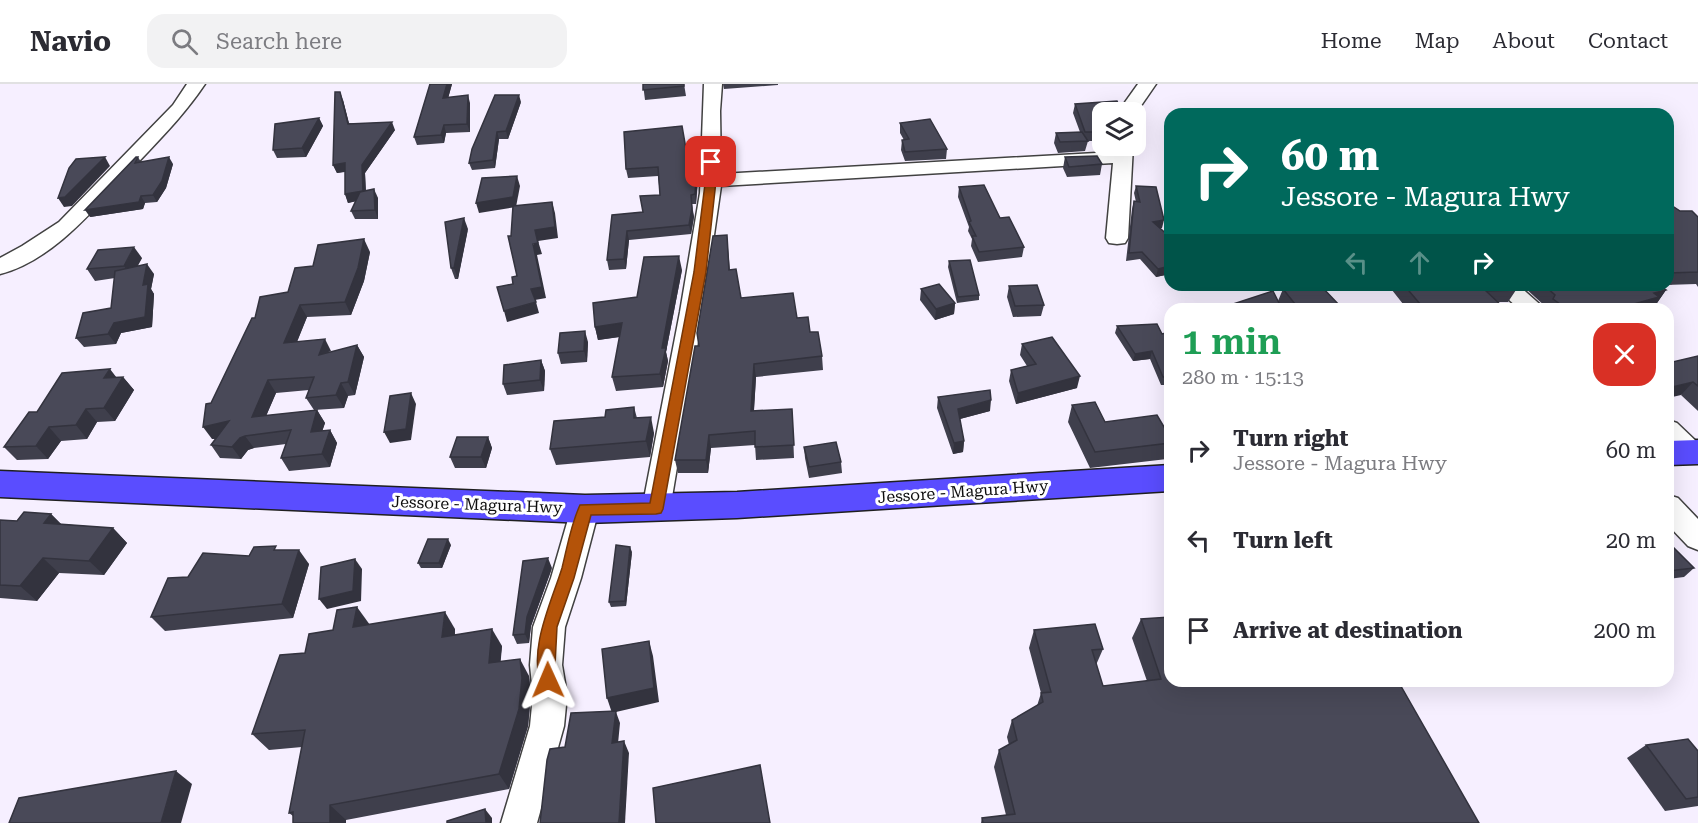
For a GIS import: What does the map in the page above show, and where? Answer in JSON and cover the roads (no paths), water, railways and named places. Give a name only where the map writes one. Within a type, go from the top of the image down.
[{"type":"highway","name":"Jessore - Magura Hwy","points":[[0,484],[585,509],[656,509],[1164,478]]},
{"type":"street","points":[[0,267],[30,251],[66,226],[179,109],[196,84]]},
{"type":"street","points":[[656,509],[700,272],[711,181],[710,103],[713,84]]},
{"type":"street","points":[[1134,102],[1147,84]]},
{"type":"street","points":[[711,181],[1092,153]]},
{"type":"street","points":[[1117,238],[1124,156]]},
{"type":"street","points":[[1511,291],[1526,303]]},
{"type":"street","points":[[519,823],[547,726],[550,696],[546,665],[549,627],[566,578],[585,509]]},
{"type":"street","points":[[1674,512],[1698,538]]}]
